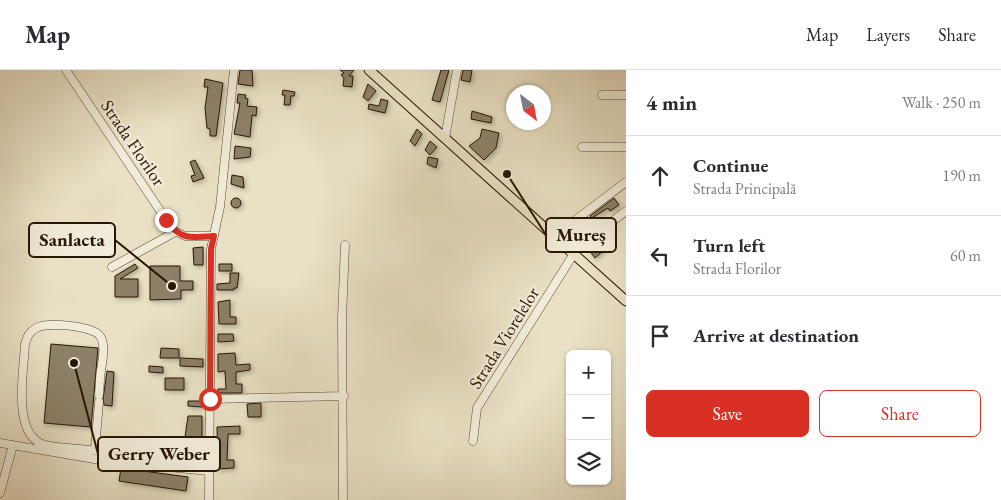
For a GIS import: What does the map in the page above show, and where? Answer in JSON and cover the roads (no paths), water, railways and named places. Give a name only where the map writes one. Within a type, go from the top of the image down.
[{"type":"main road","points":[[369,70],[626,301]]},
{"type":"street","name":"Strada Florilor","points":[[66,70],[175,232]]},
{"type":"street","points":[[209,500],[211,249],[220,207],[234,70]]},
{"type":"street","points":[[445,138],[457,70]]},
{"type":"street","points":[[602,95],[626,95]]},
{"type":"street","points":[[582,147],[626,147]]},
{"type":"street","points":[[553,237],[626,182]]},
{"type":"street","points":[[572,254],[626,211]]},
{"type":"street","points":[[112,267],[175,232],[193,237],[214,236]]},
{"type":"street","points":[[343,500],[344,396],[342,318],[344,244]]},
{"type":"street","name":"Strada Viorelelor","points":[[473,441],[474,418],[478,408],[572,254]]},
{"type":"street","points":[[95,449],[103,344],[101,337],[96,331],[88,328],[45,325],[36,328],[28,335],[25,344],[22,410],[25,425],[32,437],[44,445],[95,449],[109,454],[209,459]]},
{"type":"street","points":[[210,399],[344,396]]},
{"type":"street","points":[[0,443],[115,462],[209,471]]},
{"type":"street","points":[[0,493],[12,446]]},
{"type":"place","name":"Mureș","points":[[507,174]]},
{"type":"place","name":"Sanlacta","points":[[172,286]]},
{"type":"place","name":"Gerry Weber","points":[[74,363]]}]
